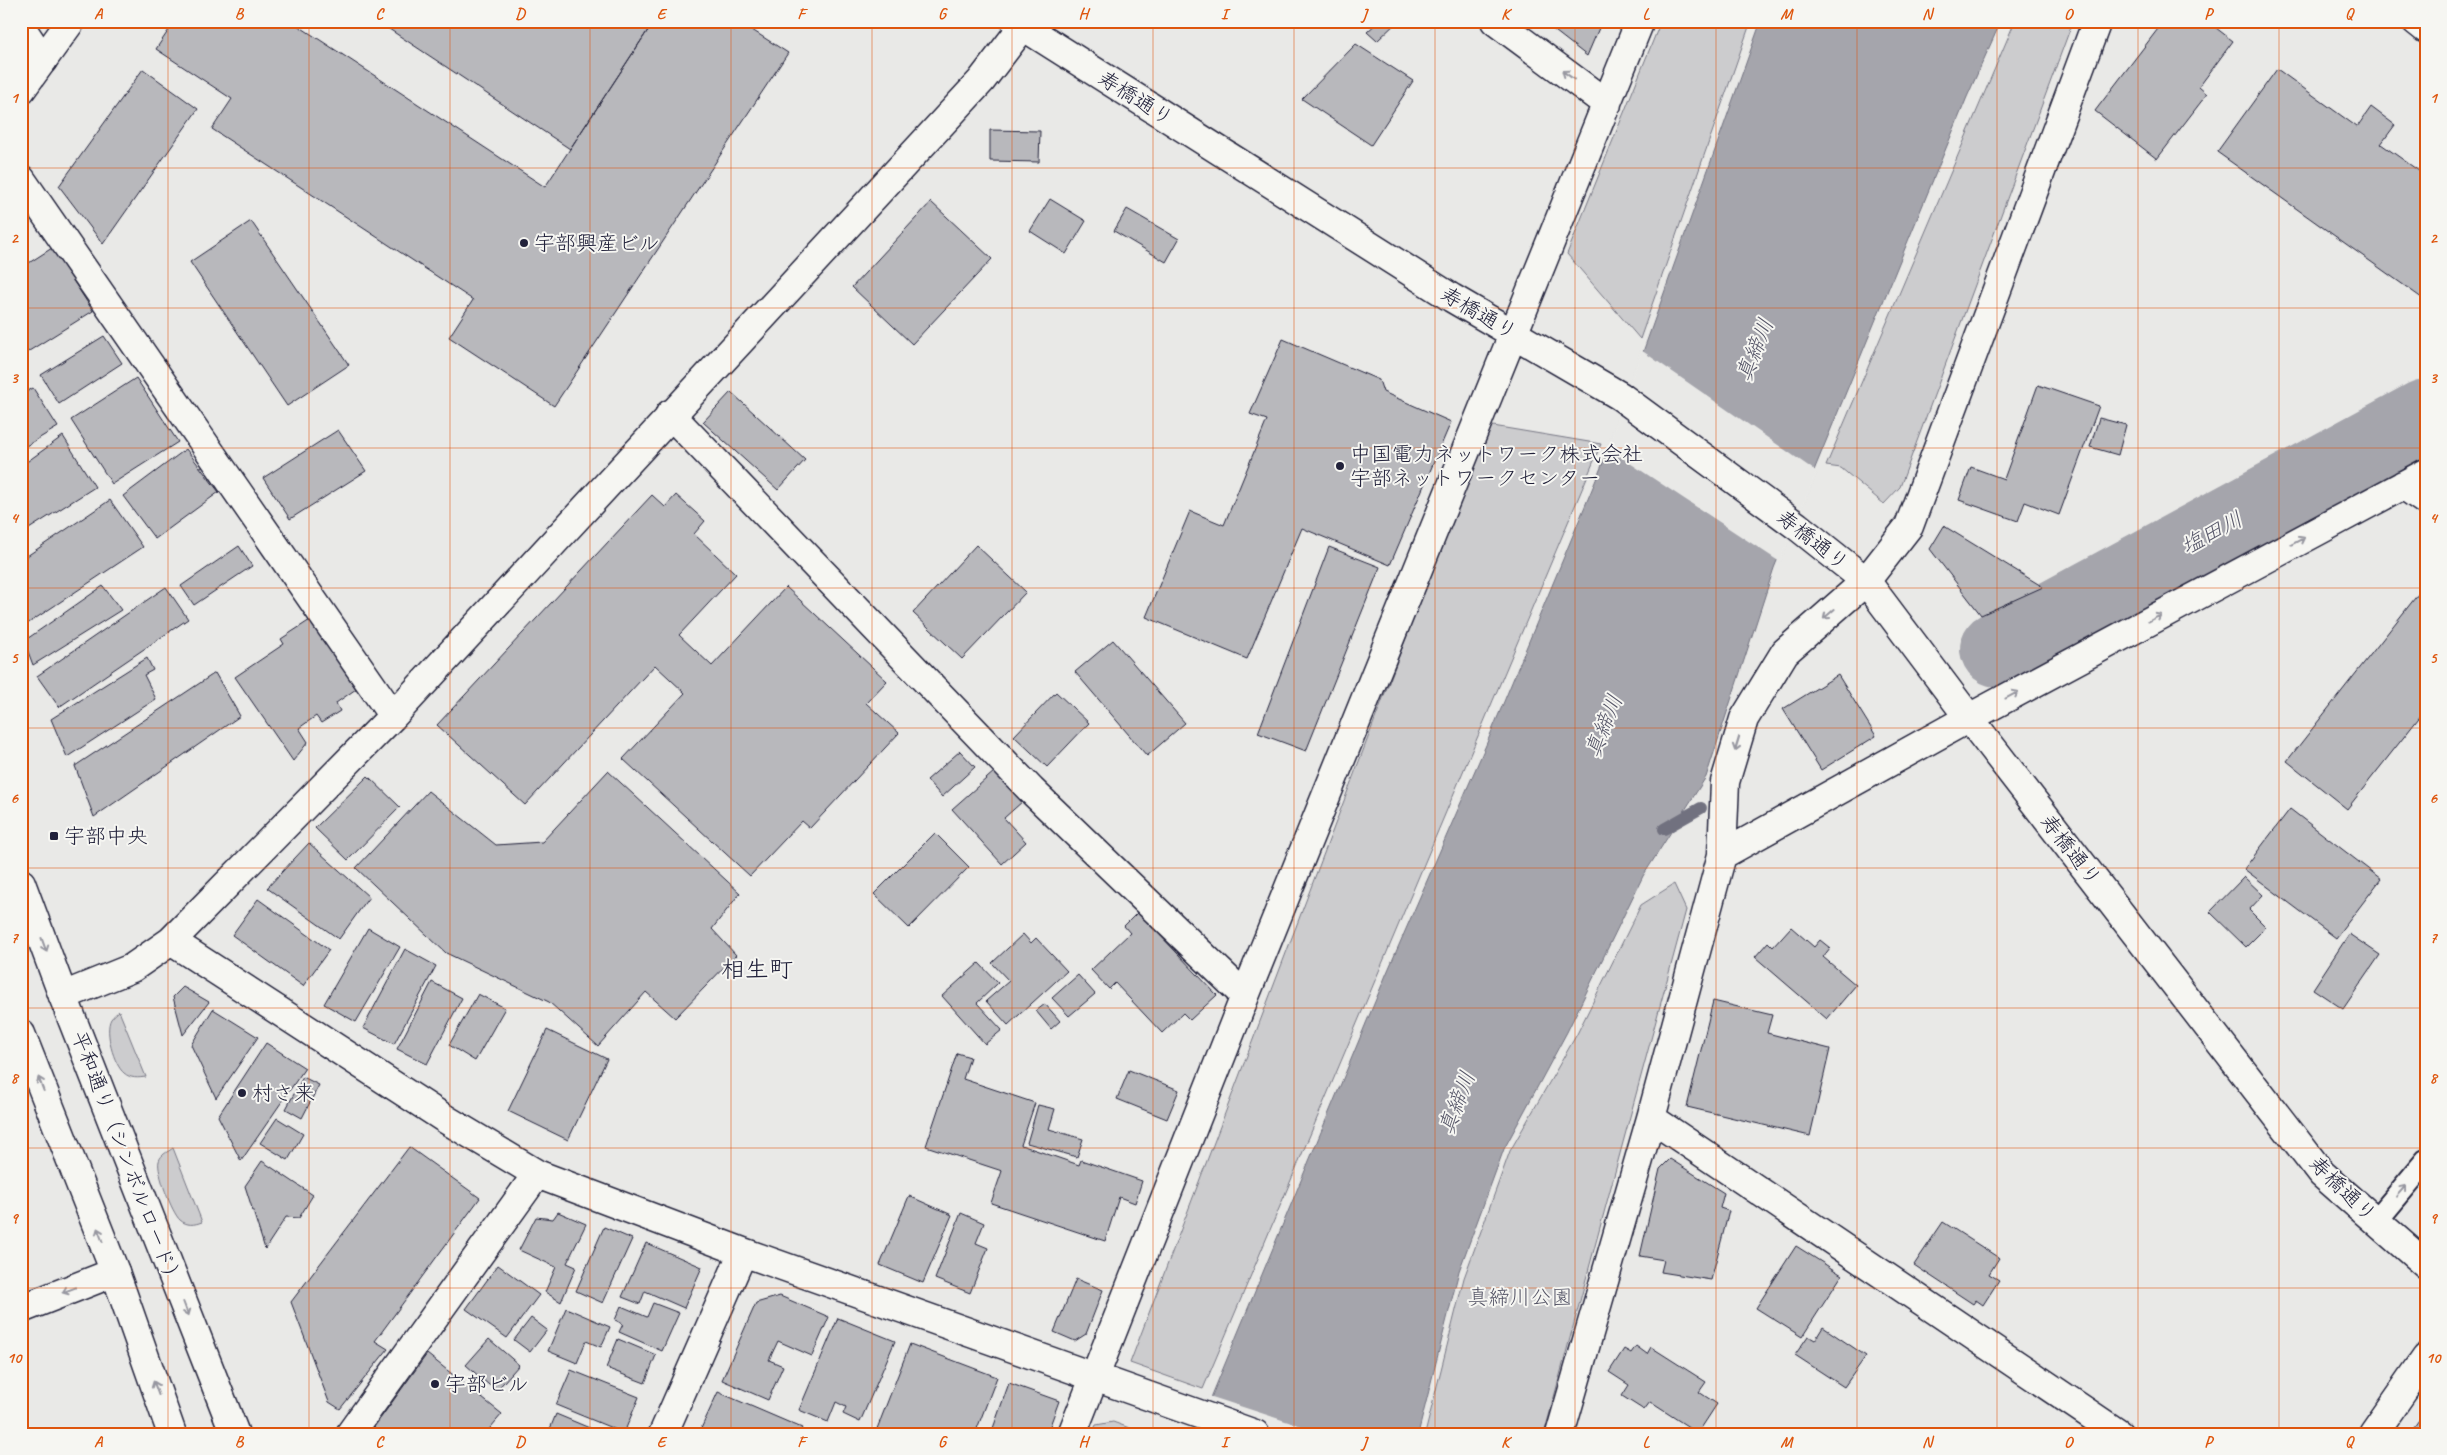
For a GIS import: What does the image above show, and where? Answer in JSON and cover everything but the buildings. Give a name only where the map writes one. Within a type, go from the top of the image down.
[{"type":"street","points":[[21,90],[71,21]]},
{"type":"street","points":[[1494,21],[1607,104]]},
{"type":"street","points":[[1072,1434],[1245,996],[1640,21]]},
{"type":"street","points":[[1560,1434],[1651,1118],[1722,855],[1725,782],[1744,719],[1785,652],[1866,581],[1909,526],[2097,21]]},
{"type":"street","points":[[2416,21],[2426,28]]},
{"type":"street","points":[[63,996],[132,968],[170,941],[393,716],[670,414],[981,81],[1022,23]]},
{"type":"street","name":"寿橋通り","points":[[1022,23],[1443,292],[1620,396],[1797,526],[1866,581],[1969,718],[2322,1174],[2426,1265]]},
{"type":"street","points":[[21,27],[44,60]]},
{"type":"street","points":[[21,179],[393,716]]},
{"type":"street","points":[[670,414],[1031,790],[1245,996]]},
{"type":"street","points":[[1722,855],[1969,718],[2414,479],[2426,501]]},
{"type":"street","name":"平和通り（シンボルロード）","points":[[21,883],[63,996],[235,1434]]},
{"type":"street","points":[[170,941],[447,1120],[537,1174],[743,1252],[1255,1434]]},
{"type":"street","points":[[21,1034],[115,1272],[172,1434]]},
{"type":"street","points":[[1651,1118],[2119,1434]]},
{"type":"street","points":[[350,1434],[537,1174]]},
{"type":"street","points":[[663,1434],[743,1252]]},
{"type":"street","points":[[21,1309],[115,1272]]},
{"type":"street","points":[[2373,1434],[2426,1358]]},
{"type":"lane","points":[[2376,1221],[2426,1161]]},
{"type":"green space","points":[[1661,21],[1751,21],[1640,339],[1567,254]]},
{"type":"green space","points":[[2015,21],[2073,21],[1900,487],[1884,504],[1841,468],[1826,466]]},
{"type":"green space","points":[[1487,425],[1601,444],[1203,1389],[1130,1363]]},
{"type":"green space","name":"真締川公園","points":[[1674,884],[1686,910],[1544,1434],[1425,1434],[1464,1278],[1510,1151],[1577,1034],[1641,905]]},
{"type":"green space","points":[[119,1011],[146,1077],[135,1078],[127,1075],[120,1069],[114,1056],[109,1039],[109,1024]]},
{"type":"green space","points":[[173,1148],[202,1222],[191,1224],[180,1220],[165,1192],[159,1161],[163,1155]]},
{"type":"green space","points":[[1113,1422],[1146,1434],[1092,1434],[1096,1425]]},
{"type":"water","name":"真締川","points":[[1761,21],[2001,21],[1967,97],[1774,568],[1706,777],[1643,876],[1567,1032],[1504,1149],[1459,1271],[1418,1434],[1196,1434],[1386,975],[1486,745],[1607,453]]},
{"type":"pier","points":[[1641,350],[1817,472],[1780,562],[1607,448]]},
{"type":"pier","points":[[1209,1396],[1325,1434],[1194,1434]]},
{"type":"waterway","name":"塩田川","points":[[1998,649],[2426,417]]},
{"type":"waterway","points":[[1664,829],[1701,808]]},
{"type":"place","name":"宇部興産ビル","points":[[524,243]]},
{"type":"place","name":"中国電力ネットワーク株式会社 宇部ネットワークセンター","points":[[1340,466]]},
{"type":"place","name":"宇部中央","points":[[54,836]]},
{"type":"place","name":"村さ来","points":[[242,1093]]},
{"type":"place","name":"宇部ビル","points":[[435,1384]]},
{"type":"district","name":"相生町","points":[[757,969]]}]
